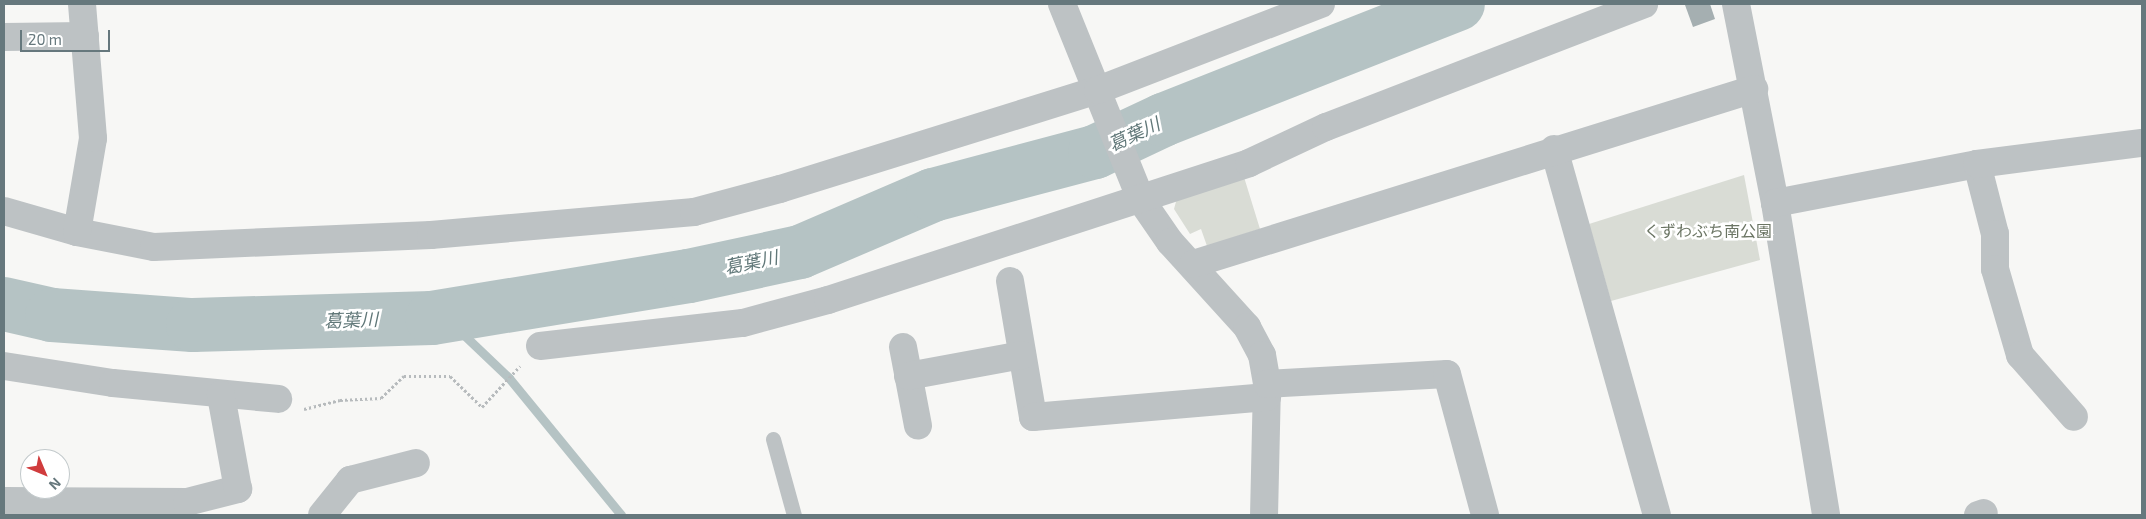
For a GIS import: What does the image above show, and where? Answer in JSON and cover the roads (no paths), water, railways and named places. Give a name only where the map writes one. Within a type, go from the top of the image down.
[{"type":"street","points":[[77,232],[93,138],[82,4]]},
{"type":"street","points":[[1062,4],[1141,200],[1170,242],[1193,264],[1247,327],[1262,355],[1267,390],[1264,515]]},
{"type":"street","points":[[4,211],[77,232],[154,247],[270,244],[431,235],[694,212],[780,189],[1098,90],[1321,4]]},
{"type":"street","points":[[534,352],[743,323],[828,300],[1126,202],[1141,200],[1249,163],[1326,127],[1644,4]]},
{"type":"street","points":[[1736,4],[1775,203],[1826,515]]},
{"type":"street","points":[[4,37],[85,36]]},
{"type":"street","points":[[1193,264],[1554,149],[1754,89]]},
{"type":"street","points":[[1775,203],[1977,164],[2142,144]]},
{"type":"street","points":[[1554,149],[1658,515]]},
{"type":"street","points":[[1977,164],[1995,234],[1995,269],[2020,355],[2074,417]]},
{"type":"street","points":[[1010,280],[1033,417],[1267,390],[1447,374],[1485,515]]},
{"type":"street","points":[[902,347],[918,426]]},
{"type":"street","points":[[908,376],[1022,355]]},
{"type":"street","points":[[4,366],[113,383],[221,395],[278,399]]},
{"type":"street","points":[[4,500],[187,502],[238,489],[221,395]]},
{"type":"street","points":[[322,515],[350,480],[416,463]]},
{"type":"lane","points":[[773,439],[794,515]]},
{"type":"waterway","name":"葛葉川","points":[[4,304],[52,315],[193,325],[432,318],[689,276],[800,252],[933,195],[1095,152],[1163,120],[1458,4]]},
{"type":"waterway","points":[[444,316],[509,378],[621,515]]},
{"type":"park label","name":"くずわぶち南公園","points":[[1708,231]]}]
